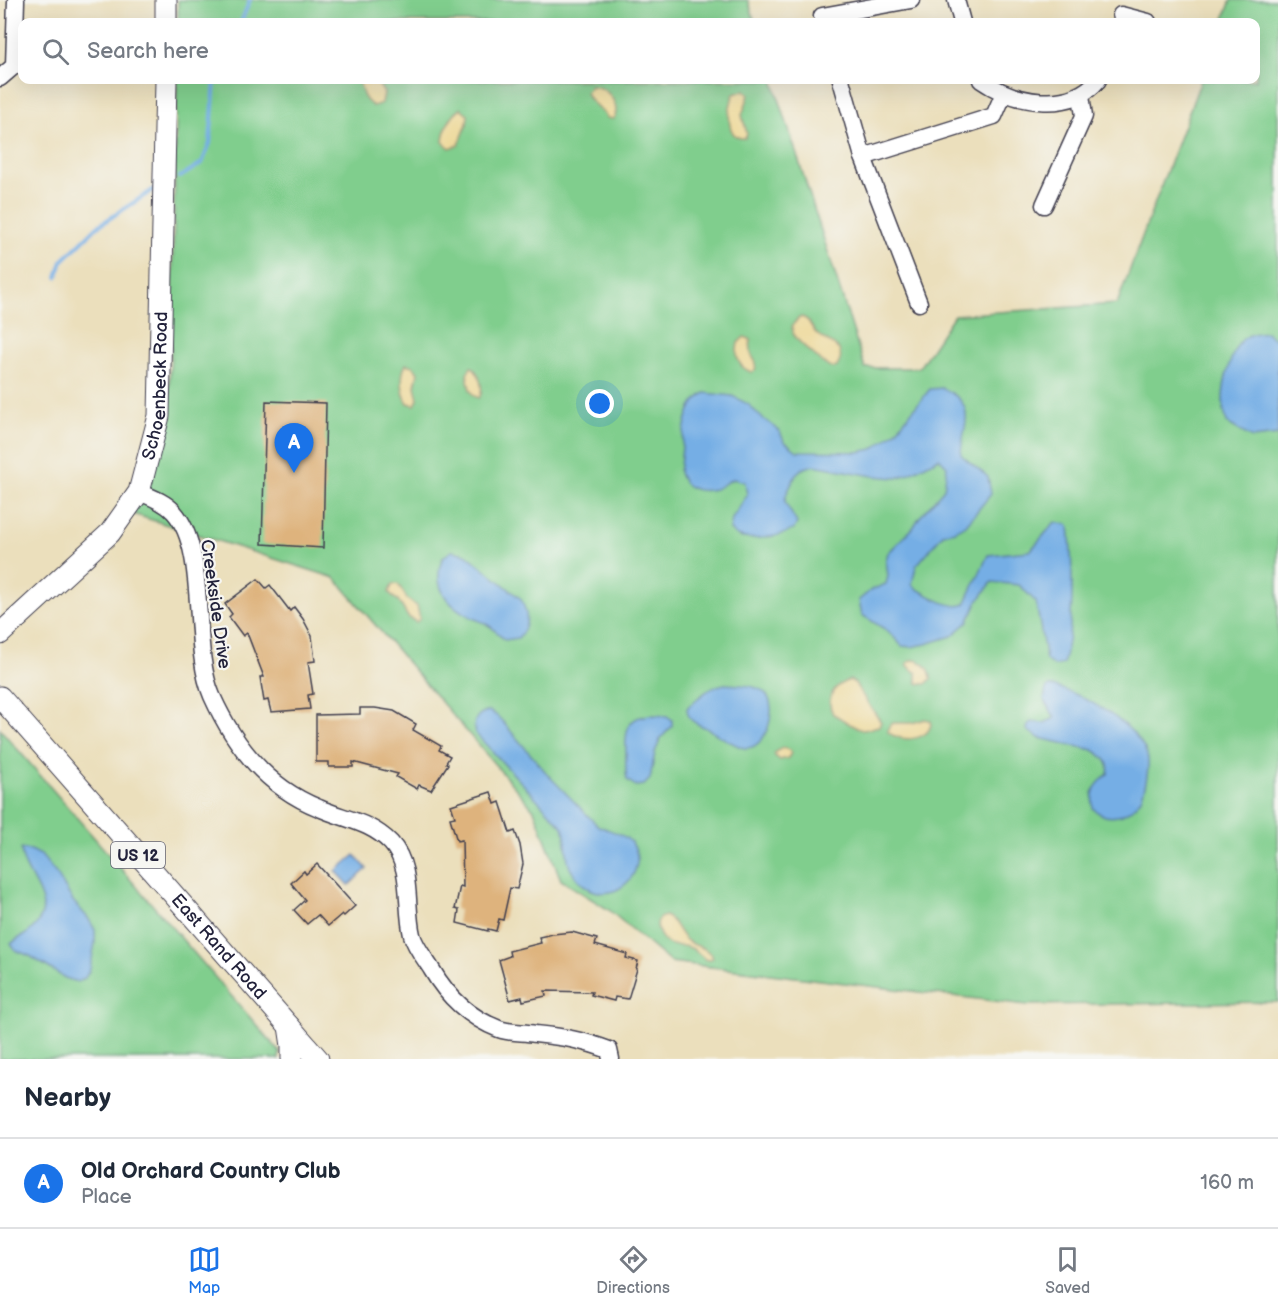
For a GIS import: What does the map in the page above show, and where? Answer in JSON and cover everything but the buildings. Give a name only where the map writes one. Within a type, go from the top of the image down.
[{"type":"main road","points":[[166,0],[166,18]]},
{"type":"main road","name":"Schoenbeck Road","points":[[0,634],[110,533],[139,492],[159,416],[166,84]]},
{"type":"main road","name":"East Rand Road","points":[[0,697],[318,1059]]},
{"type":"main road","points":[[289,1026],[292,1059]]},
{"type":"street","points":[[0,78],[14,66],[16,0]]},
{"type":"street","points":[[821,13],[911,0]]},
{"type":"street","points":[[956,0],[961,18]]},
{"type":"street","points":[[1121,13],[1136,18]]},
{"type":"street","points":[[842,84],[863,157],[919,303]]},
{"type":"street","points":[[988,84],[1004,93],[1042,101],[1060,100],[1081,94],[1093,84]]},
{"type":"street","points":[[863,157],[994,116],[1004,93]]},
{"type":"street","points":[[1044,205],[1084,116],[1081,94]]},
{"type":"street","name":"Creekside Drive","points":[[139,492],[158,500],[173,511],[185,528],[191,550],[200,642],[209,688],[221,717],[242,750],[273,782],[294,796],[318,808],[368,825],[392,844],[402,864],[406,880],[412,937],[443,988],[466,1011],[500,1030],[582,1040],[609,1050],[611,1059]]},
{"type":"green space","points":[[178,0],[748,0],[754,18],[178,18]]},
{"type":"green space","points":[[1231,0],[1278,0],[1278,1002],[1027,1005],[670,962],[609,910],[561,880],[534,810],[335,578],[133,514],[166,439],[171,351],[177,84],[774,84],[865,368],[919,368],[954,315],[1117,304],[1200,84],[1260,84],[1260,18],[1224,18]]},
{"type":"green space","points":[[0,729],[280,1052],[279,1059],[0,1059]]},
{"type":"sand","points":[[360,84],[378,84],[384,93],[382,103],[373,106],[363,94]]},
{"type":"sand","points":[[591,86],[602,89],[611,97],[616,108],[614,119],[607,118],[590,100],[586,92]]},
{"type":"sand","points":[[745,90],[749,95],[742,115],[747,134],[745,138],[734,134],[729,114],[734,94]]},
{"type":"sand","points":[[461,108],[468,115],[467,124],[459,145],[450,148],[443,142],[444,133],[451,118]]},
{"type":"sand","points":[[801,317],[807,320],[817,334],[839,350],[840,360],[837,367],[833,368],[824,364],[795,337],[792,327]]},
{"type":"sand","points":[[744,337],[750,339],[751,354],[756,363],[755,371],[747,370],[738,360],[738,343]]},
{"type":"sand","points":[[406,364],[413,366],[418,373],[415,386],[418,399],[415,405],[408,403],[403,389],[402,379]]},
{"type":"sand","points":[[471,367],[476,371],[481,383],[479,398],[474,396],[470,390],[467,374]]},
{"type":"sand","points":[[398,584],[408,600],[417,606],[420,619],[416,622],[408,617],[398,600],[389,592],[392,585]]},
{"type":"sand","points":[[912,660],[919,661],[928,668],[931,679],[926,684],[917,682],[917,673],[907,664]]},
{"type":"sand","points":[[850,680],[855,683],[881,722],[879,726],[861,730],[833,714],[830,703],[832,693],[839,685]]},
{"type":"sand","points":[[925,719],[931,721],[930,728],[921,736],[907,739],[893,736],[888,732],[889,726],[893,723],[912,723]]},
{"type":"sand","points":[[783,748],[791,753],[788,758],[780,760],[774,753]]},
{"type":"sand","points":[[665,916],[672,921],[685,939],[707,951],[713,958],[706,960],[691,948],[672,945],[665,941],[657,926],[659,918]]},
{"type":"water","points":[[1266,332],[1278,342],[1278,435],[1252,438],[1227,423],[1223,393],[1226,376],[1239,344],[1248,336]]},
{"type":"water","points":[[942,388],[954,394],[965,408],[961,455],[988,477],[991,494],[966,525],[943,534],[916,566],[912,584],[939,601],[960,606],[965,604],[988,555],[1030,551],[1055,522],[1069,525],[1072,577],[1071,613],[1070,631],[1063,664],[1054,666],[1046,660],[1036,602],[1019,585],[992,582],[978,601],[968,622],[952,636],[911,647],[902,646],[888,631],[862,615],[859,600],[871,590],[886,584],[888,553],[913,528],[944,489],[947,466],[939,458],[897,478],[814,465],[802,469],[797,473],[785,502],[797,523],[794,529],[783,534],[758,538],[742,538],[730,530],[732,519],[747,495],[745,482],[733,479],[715,489],[698,490],[688,486],[679,472],[687,418],[697,399],[705,393],[732,396],[748,404],[775,427],[784,441],[797,451],[858,452],[873,449],[885,440],[895,432],[930,389]]},
{"type":"water","points":[[452,551],[466,554],[521,599],[527,620],[525,629],[518,638],[505,640],[491,627],[460,611],[447,599],[439,576],[443,557]]},
{"type":"water","points":[[725,684],[757,688],[769,699],[771,717],[765,735],[753,747],[745,748],[737,745],[689,717],[687,708],[691,704],[709,690]]},
{"type":"water","points":[[1050,686],[1077,695],[1108,712],[1135,735],[1144,747],[1148,769],[1144,791],[1135,806],[1124,814],[1105,816],[1093,808],[1095,788],[1109,770],[1107,763],[1100,755],[1093,750],[1039,738],[1027,730],[1031,722],[1044,723],[1055,718],[1044,699],[1046,689]]},
{"type":"water","points":[[489,711],[502,721],[550,777],[597,825],[630,841],[637,853],[637,865],[632,877],[622,886],[611,892],[597,892],[583,884],[570,868],[563,827],[475,733],[476,718]]},
{"type":"water","points":[[652,715],[667,716],[672,720],[672,726],[661,738],[655,752],[650,779],[644,785],[636,786],[627,780],[626,776],[627,731],[637,718]]},
{"type":"water","points":[[21,849],[31,850],[41,855],[95,930],[90,969],[85,978],[78,982],[65,978],[30,956],[15,950],[11,944],[31,930],[40,920],[43,910],[42,900],[23,860]]},
{"type":"water","points":[[355,855],[367,869],[349,885],[336,871]]},
{"type":"waterway","points":[[243,18],[250,0]]},
{"type":"waterway","points":[[180,177],[202,163],[210,143],[215,84]]},
{"type":"waterway","points":[[57,277],[62,261],[98,226],[156,188]]},
{"type":"place","name":"Old Orchard Country Club","points":[[294,473]]}]
